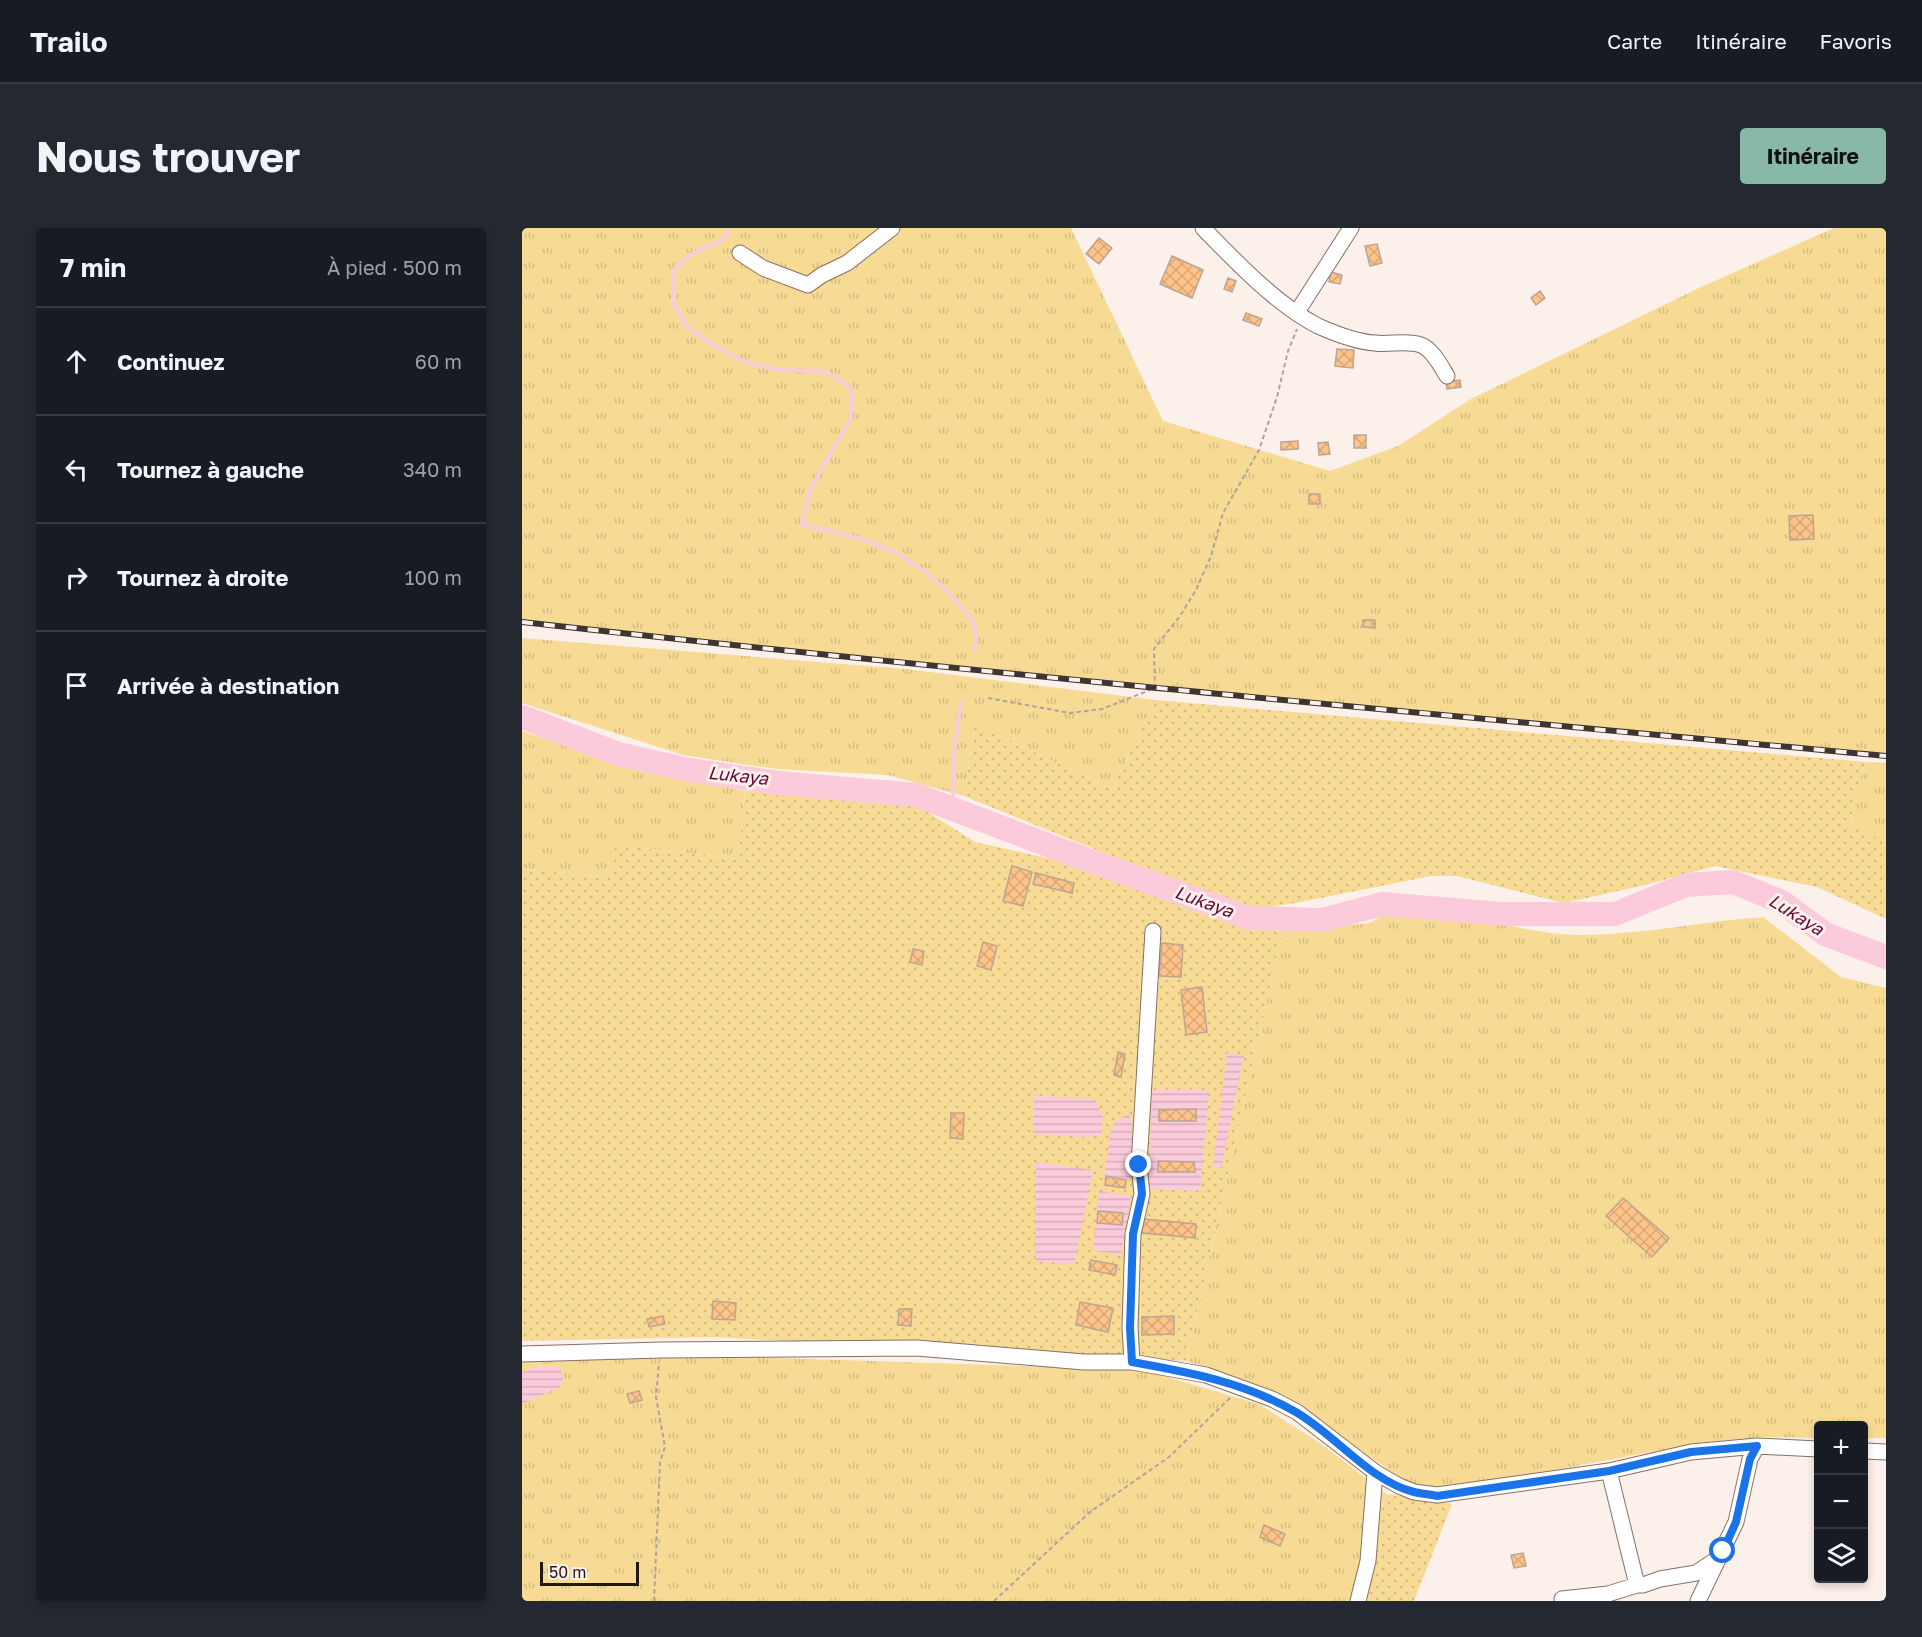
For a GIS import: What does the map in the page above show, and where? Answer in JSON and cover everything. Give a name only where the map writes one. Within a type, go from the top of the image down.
[{"type":"street","points":[[740,253],[763,268],[808,285],[822,275],[847,263],[892,228]]},
{"type":"street","points":[[1203,228],[1236,262],[1282,302],[1316,325],[1344,337],[1374,343],[1420,345],[1428,349],[1447,376]]},
{"type":"street","points":[[1299,314],[1351,228]]},
{"type":"street","points":[[1132,1362],[1130,1328],[1133,1234],[1142,1194],[1139,1165],[1153,931]]},
{"type":"street","points":[[522,1354],[661,1350],[917,1348],[1084,1362],[1132,1362],[1206,1375],[1272,1399],[1297,1412],[1375,1472],[1414,1492],[1437,1496],[1609,1471],[1691,1452],[1757,1446],[1814,1449]]},
{"type":"street","points":[[1698,1601],[1736,1522],[1750,1459],[1757,1446]]},
{"type":"street","points":[[1868,1451],[1886,1452]]},
{"type":"street","points":[[1609,1471],[1637,1585]]},
{"type":"street","points":[[1358,1601],[1368,1561],[1375,1472]]},
{"type":"street","points":[[1560,1600],[1608,1594],[1637,1585],[1644,1586],[1660,1579],[1696,1573],[1719,1557]]},
{"type":"path","points":[[988,698],[1070,713],[1102,710],[1155,688],[1154,649],[1180,616],[1196,590],[1211,556],[1223,513],[1259,450],[1277,398],[1299,314]]},
{"type":"path","points":[[654,1601],[660,1462],[665,1447],[656,1397],[661,1350]]},
{"type":"path","points":[[994,1601],[1090,1512],[1169,1457],[1241,1388]]},
{"type":"green space","points":[[522,228],[1071,228],[1163,421],[1330,471],[1398,446],[1471,399],[1701,287],[1834,228],[1886,228],[1886,756],[1033,676],[522,622]]},
{"type":"green space","points":[[522,638],[906,669],[1156,700],[1112,789],[975,724],[964,796],[888,775],[776,769],[683,755],[522,703]]},
{"type":"green space","points":[[1156,700],[1866,762],[1855,796],[1850,827],[1886,841],[1886,919],[1817,887],[1715,866],[1564,903],[1457,876],[1431,876],[1256,909],[1178,883],[964,796],[975,724],[1112,789]]},
{"type":"green space","points":[[522,731],[632,765],[745,791],[738,859],[616,845],[615,878],[522,869]]},
{"type":"green space","points":[[1866,762],[1886,763],[1886,841],[1850,828],[1855,796]]},
{"type":"green space","points":[[745,791],[913,803],[975,842],[1065,862],[1174,902],[1283,929],[1186,1361],[711,1337],[522,1341],[522,869],[614,878],[615,845],[738,859]]},
{"type":"green space","points":[[1390,911],[1427,912],[1551,933],[1585,935],[1763,917],[1841,977],[1886,988],[1886,1438],[1868,1438],[1868,1421],[1814,1421],[1814,1438],[1764,1437],[1705,1442],[1459,1488],[1411,1485],[1305,1412],[1244,1380],[1186,1361],[1283,929],[1370,923]]},
{"type":"green space","points":[[690,1355],[1143,1370],[1259,1404],[1320,1443],[1386,1494],[1351,1601],[522,1601],[522,1361]]},
{"type":"green space","points":[[1386,1494],[1452,1504],[1414,1601],[1351,1601]]},
{"type":"shaded area","points":[[1227,1053],[1244,1055],[1221,1168],[1213,1166]]},
{"type":"shaded area","points":[[1200,1089],[1209,1092],[1200,1191],[1149,1189],[1152,1090]]},
{"type":"shaded area","points":[[1034,1095],[1095,1100],[1103,1117],[1101,1136],[1033,1134]]},
{"type":"shaded area","points":[[1129,1113],[1132,1124],[1133,1178],[1126,1180],[1104,1176],[1111,1130],[1115,1122]]},
{"type":"shaded area","points":[[1036,1162],[1093,1170],[1074,1265],[1035,1261]]},
{"type":"shaded area","points":[[1099,1191],[1131,1196],[1121,1255],[1093,1250]]},
{"type":"shaded area","points":[[539,1366],[560,1366],[562,1386],[522,1404],[522,1372]]},
{"type":"building","points":[[1099,238],[1112,248],[1099,264],[1086,254]]},
{"type":"building","points":[[1377,244],[1382,263],[1370,266],[1365,246]]},
{"type":"building","points":[[1172,256],[1203,270],[1192,298],[1160,284]]},
{"type":"building","points":[[1331,272],[1342,275],[1340,284],[1329,282]]},
{"type":"building","points":[[1228,278],[1236,281],[1232,292],[1224,289]]},
{"type":"building","points":[[1540,291],[1545,298],[1536,305],[1531,298]]},
{"type":"building","points":[[1246,313],[1262,319],[1259,326],[1243,320]]},
{"type":"building","points":[[1337,349],[1354,350],[1353,368],[1335,366]]},
{"type":"building","points":[[1460,380],[1461,387],[1447,389],[1446,382]]},
{"type":"building","points":[[1354,435],[1366,435],[1366,448],[1354,448]]},
{"type":"building","points":[[1298,441],[1298,449],[1281,450],[1281,442]]},
{"type":"building","points":[[1328,442],[1330,454],[1319,455],[1318,443]]},
{"type":"building","points":[[1309,494],[1320,494],[1320,504],[1309,504]]},
{"type":"building","points":[[1813,515],[1814,539],[1790,540],[1789,516]]},
{"type":"building","points":[[1363,620],[1375,620],[1375,628],[1363,627]]},
{"type":"building","points":[[1012,866],[1032,872],[1023,906],[1003,901]]},
{"type":"building","points":[[1036,873],[1074,883],[1072,893],[1033,884]]},
{"type":"building","points":[[983,942],[997,946],[991,970],[977,966]]},
{"type":"building","points":[[1162,943],[1183,945],[1181,977],[1159,976]]},
{"type":"building","points":[[913,949],[924,951],[922,965],[910,962]]},
{"type":"building","points":[[1202,987],[1207,1032],[1186,1035],[1181,990]]},
{"type":"building","points":[[1118,1052],[1125,1054],[1121,1077],[1114,1075]]},
{"type":"building","points":[[1196,1109],[1196,1121],[1159,1121],[1159,1110]]},
{"type":"building","points":[[951,1113],[964,1113],[963,1139],[950,1138]]},
{"type":"building","points":[[1158,1161],[1194,1162],[1195,1172],[1158,1172]]},
{"type":"building","points":[[1106,1176],[1126,1180],[1125,1188],[1105,1185]]},
{"type":"building","points":[[1623,1198],[1669,1238],[1652,1257],[1606,1216]]},
{"type":"building","points":[[1098,1211],[1123,1213],[1122,1225],[1097,1223]]},
{"type":"building","points":[[1143,1219],[1196,1224],[1195,1238],[1142,1233]]},
{"type":"building","points":[[1091,1260],[1117,1265],[1115,1275],[1089,1270]]},
{"type":"building","points":[[713,1301],[736,1303],[735,1320],[712,1319]]},
{"type":"building","points":[[1080,1302],[1113,1308],[1108,1332],[1076,1325]]},
{"type":"building","points":[[899,1309],[912,1309],[911,1326],[898,1325]]},
{"type":"building","points":[[663,1316],[665,1324],[649,1327],[647,1319]]},
{"type":"building","points":[[1174,1316],[1174,1334],[1142,1335],[1142,1317]]},
{"type":"building","points":[[639,1391],[642,1400],[630,1403],[627,1394]]},
{"type":"building","points":[[1264,1525],[1285,1534],[1280,1546],[1260,1537]]},
{"type":"building","points":[[1523,1553],[1526,1566],[1514,1568],[1511,1555]]},
{"type":"waterway","points":[[728,228],[724,239],[688,256],[674,270],[674,304],[686,326],[716,347],[750,364],[781,370],[825,371],[851,388],[851,418],[810,489],[802,525],[866,541],[885,548],[919,568],[936,581],[969,616],[975,627],[974,650]]},
{"type":"waterway","points":[[953,809],[954,753],[961,703]]},
{"type":"waterway","name":"Lukaya","points":[[522,717],[618,754],[689,770],[779,783],[916,795],[1249,918],[1322,920],[1382,904],[1502,914],[1615,914],[1686,885],[1733,882],[1782,902],[1825,934],[1886,957]]},
{"type":"railway","points":[[522,622],[1033,676],[1886,756]]},
{"type":"route","points":[[1139,1165],[1142,1194],[1133,1234],[1130,1328],[1132,1362],[1206,1375],[1272,1399],[1297,1412],[1375,1472],[1414,1492],[1437,1496],[1609,1471],[1691,1452],[1757,1446],[1750,1459],[1736,1522],[1723,1551]]}]
